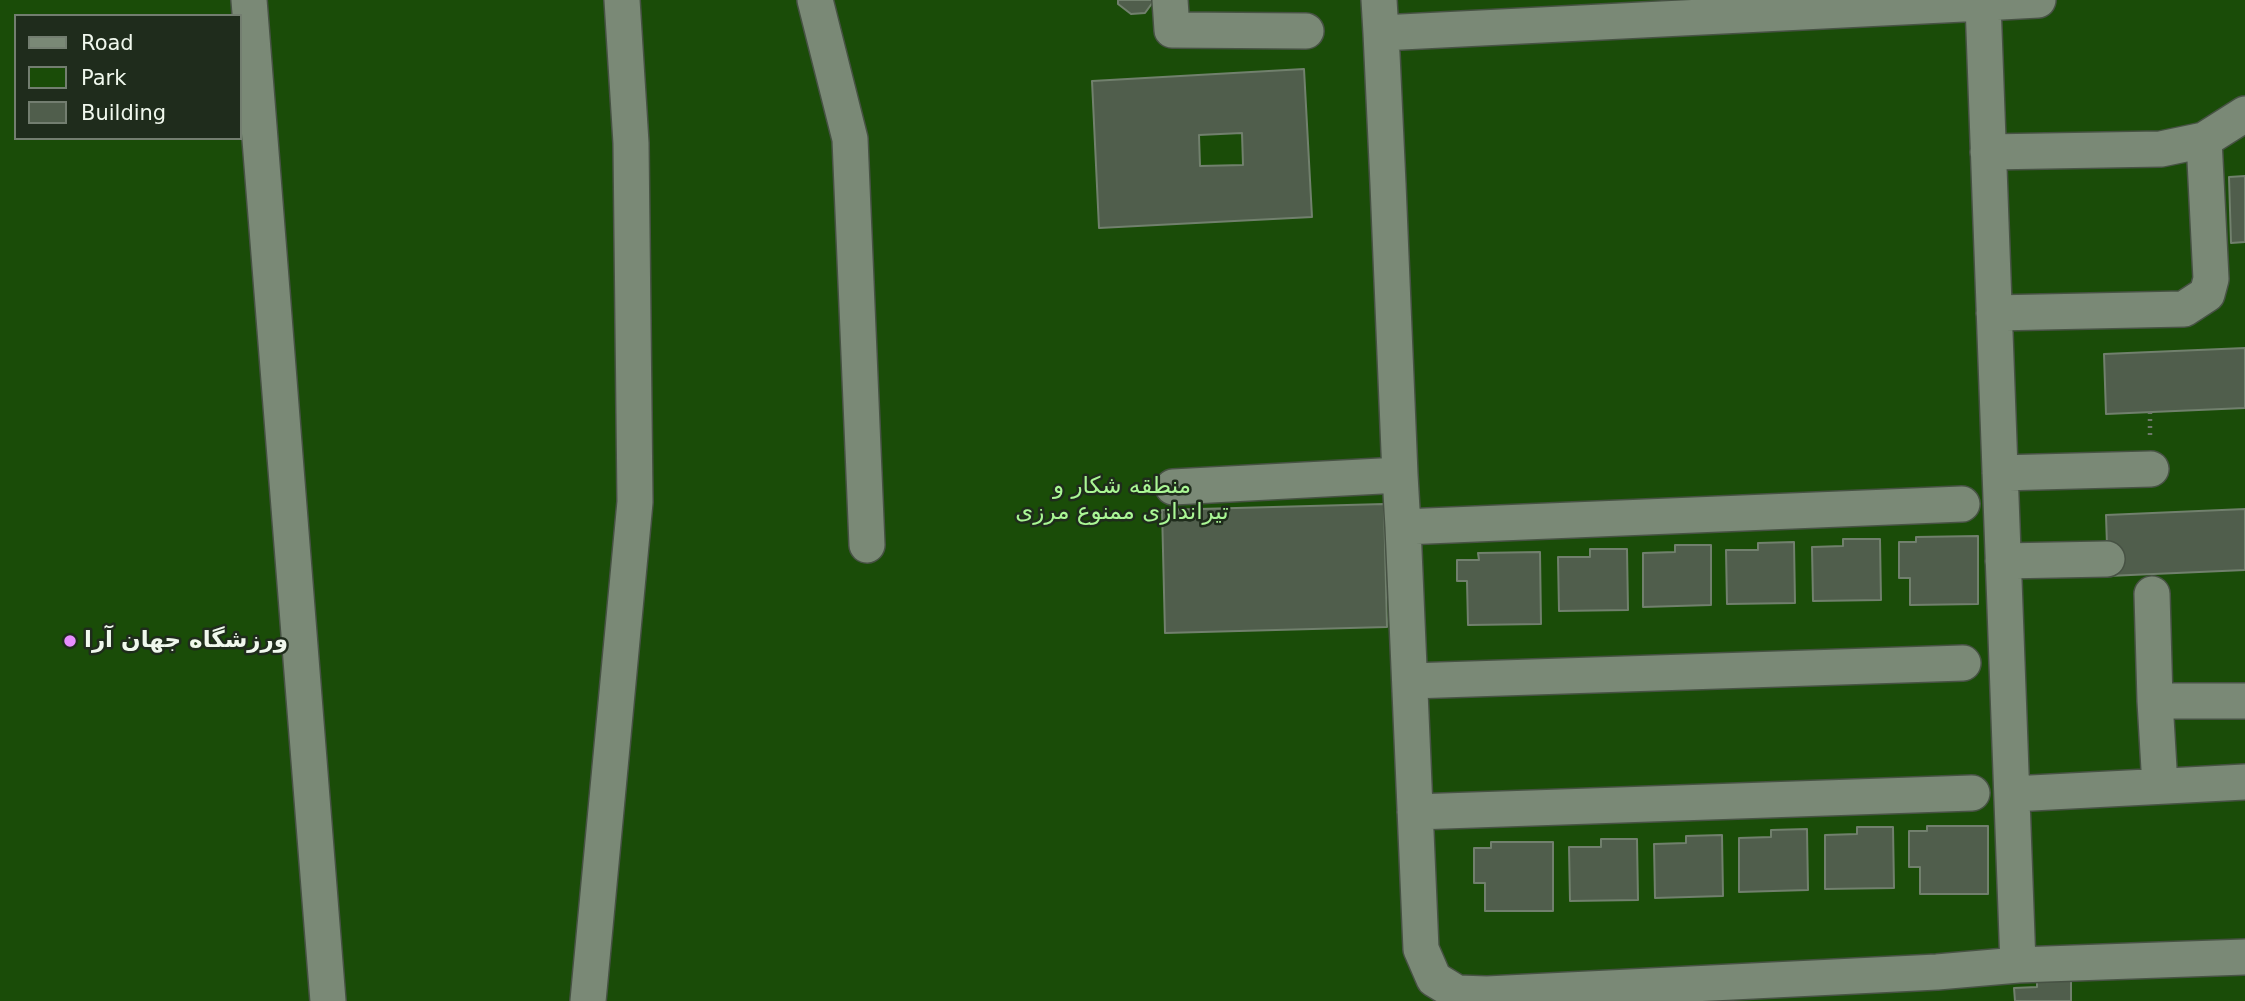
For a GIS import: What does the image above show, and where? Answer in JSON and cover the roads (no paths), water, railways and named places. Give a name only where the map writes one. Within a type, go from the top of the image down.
[{"type":"street","points":[[249,0],[328,1001]]},
{"type":"street","points":[[588,1001],[635,502],[631,143],[622,0]]},
{"type":"street","points":[[815,0],[850,139],[867,545]]},
{"type":"street","points":[[1170,0],[1172,30],[1306,31]]},
{"type":"street","points":[[2038,0],[1380,16],[1421,949],[1434,979],[1457,993],[1487,994],[1937,972],[2018,965],[2245,957]]},
{"type":"street","points":[[1983,3],[2018,965]]},
{"type":"street","points":[[1988,152],[2161,149],[2204,140],[2245,114]]},
{"type":"street","points":[[1994,313],[2184,309],[2207,294],[2211,279],[2204,140]]},
{"type":"street","points":[[2000,473],[2151,470]]},
{"type":"street","points":[[1173,487],[1400,475]]},
{"type":"street","points":[[1403,527],[1962,504]]},
{"type":"street","points":[[2003,561],[2107,559]]},
{"type":"street","points":[[2151,594],[2160,786]]},
{"type":"street","points":[[1409,681],[1963,663]]},
{"type":"street","points":[[2155,701],[2245,701]]},
{"type":"street","points":[[2012,794],[2245,782]]},
{"type":"street","points":[[1415,812],[1972,793]]},
{"type":"place","name":"ورزشگاه جهان آرا","points":[[70,641]]},
{"type":"park label","name":"منطقه شکار و تیراندازی ممنوع مرزی","points":[[1122,500]]}]
